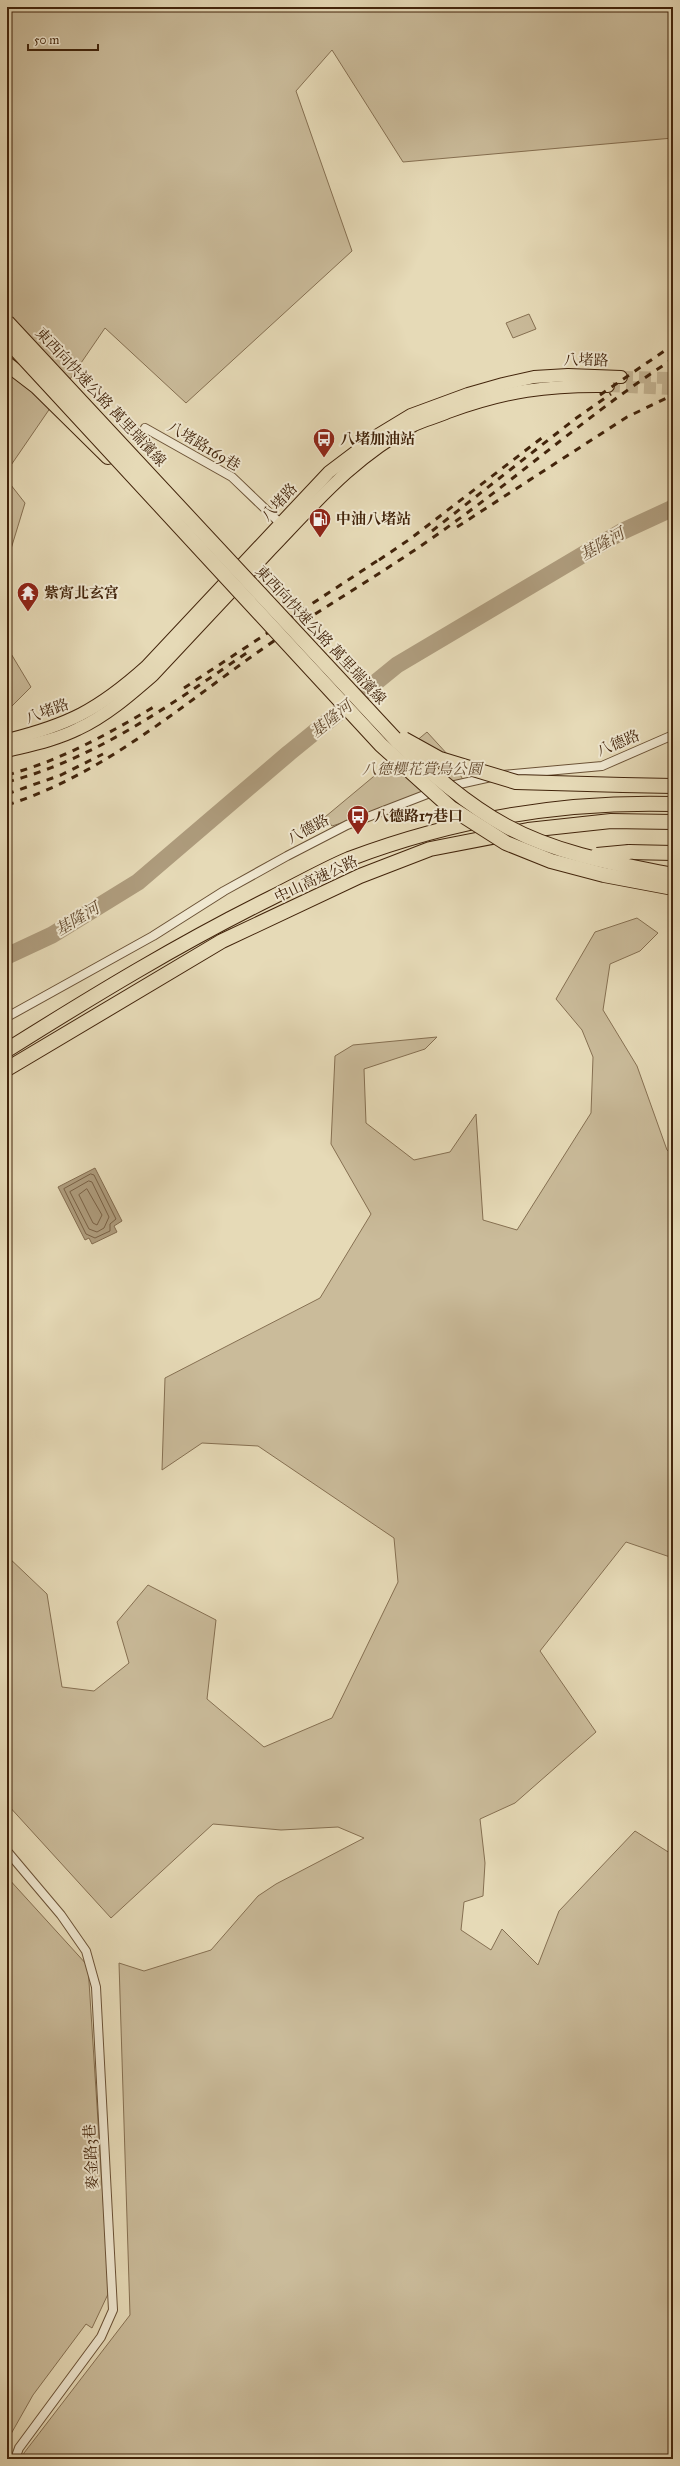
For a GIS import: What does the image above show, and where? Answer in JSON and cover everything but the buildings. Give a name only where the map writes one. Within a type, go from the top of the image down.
[{"type":"highway","name":"東西向快速公路 萬里瑞濱線","points":[[7,322],[398,742],[433,775],[469,803],[507,826],[539,840],[576,854],[673,875]]},
{"type":"highway","name":"東西向快速公路 萬里瑞濱線","points":[[7,340],[381,745],[451,808],[506,843],[551,861],[604,875],[673,888]]},
{"type":"highway","points":[[7,340],[51,365],[70,388],[428,784],[484,825],[514,841],[553,855],[571,857],[629,852],[673,853]]},
{"type":"highway","points":[[7,351],[30,363],[70,388],[401,737],[440,759],[516,782],[673,786]]},
{"type":"highway","points":[[7,364],[37,387],[179,525]]},
{"type":"highway","name":"中山高速公路","points":[[7,1050],[208,929],[348,860],[429,832],[540,811],[602,805],[673,804]]},
{"type":"highway","name":"中山高速公路","points":[[7,1069],[222,941],[360,876],[430,849],[543,829],[611,821],[673,822]]},
{"type":"main road","name":"八堵路","points":[[7,740],[45,730],[73,720],[123,688],[146,667],[329,472],[378,435],[411,415],[468,394],[534,377],[568,375],[621,377]]},
{"type":"main road","name":"八堵路","points":[[7,751],[49,740],[78,729],[129,696],[153,675],[336,480],[384,443],[415,425],[471,404],[505,394],[536,388],[568,385],[608,386]]},
{"type":"street","name":"八堵路169巷","points":[[145,428],[232,478],[281,524]]},
{"type":"street","name":"八德路","points":[[7,1017],[153,936],[224,892],[347,825],[453,785],[516,773],[602,766],[673,735]]},
{"type":"street","name":"麥金路3巷","points":[[7,1852],[61,1915],[86,1951],[96,1987],[112,2310],[102,2337],[19,2448],[15,2459]]},
{"type":"green space","points":[[7,7],[673,7],[673,138],[403,162],[332,50],[296,91],[352,251],[186,403],[105,328],[7,471]]},
{"type":"green space","points":[[529,314],[536,329],[513,338],[506,323]]},
{"type":"green space","points":[[7,480],[25,503],[7,562]]},
{"type":"green space","points":[[7,647],[31,687],[7,711]]},
{"type":"green space","name":"八德櫻花賞鳥公園","points":[[427,732],[449,756],[465,783],[332,826],[325,817]]},
{"type":"green space","points":[[637,918],[658,933],[640,951],[610,964],[603,1010],[637,1066],[667,1150],[673,1155],[673,1558],[626,1542],[540,1651],[596,1732],[515,1803],[480,1819],[485,1863],[483,1896],[464,1902],[461,1930],[491,1950],[502,1929],[538,1965],[559,1911],[635,1831],[673,1855],[673,2459],[22,2459],[24,2453],[130,2315],[119,1963],[144,1971],[211,1950],[258,1896],[276,1884],[364,1838],[338,1827],[281,1830],[213,1824],[111,1918],[7,1804],[7,1556],[47,1594],[62,1687],[94,1691],[129,1663],[117,1622],[148,1585],[216,1620],[207,1699],[264,1747],[332,1718],[398,1582],[394,1538],[258,1446],[202,1443],[162,1470],[165,1378],[320,1298],[371,1214],[331,1144],[335,1056],[353,1045],[437,1037],[425,1049],[364,1069],[366,1123],[414,1160],[450,1152],[476,1114],[483,1220],[517,1230],[591,1113],[593,1057],[582,1030],[556,999],[595,932]]},
{"type":"green space","points":[[7,1877],[88,1966],[109,2292],[92,2328],[86,2324],[33,2395],[7,2441]]},
{"type":"water","points":[[95,1168],[122,1221],[114,1226],[117,1232],[92,1244],[89,1238],[85,1240],[58,1187]]},
{"type":"waterway","name":"基隆河","points":[[7,956],[52,935],[138,882],[289,753],[397,665],[621,532],[673,508]]},
{"type":"tunnel","points":[[621,377],[673,378]]},
{"type":"tunnel","points":[[608,386],[673,389]]},
{"type":"railway","points":[[600,395],[673,345]]},
{"type":"railway","points":[[7,805],[41,793],[104,760],[135,741],[276,639],[431,539],[483,501],[590,418],[673,359]]},
{"type":"railway","points":[[432,531],[575,419],[611,394]]},
{"type":"railway","points":[[457,527],[627,417],[673,395]]},
{"type":"railway","points":[[379,560],[410,539],[547,434]]},
{"type":"railway","points":[[184,688],[383,557]]},
{"type":"railway","points":[[7,782],[40,772],[72,759],[133,728],[248,652]]},
{"type":"railway","points":[[7,775],[66,754],[103,736],[157,705]]},
{"type":"railway","points":[[7,794],[61,775],[103,754]]},
{"type":"place","name":"八堵加油站","points":[[324,458]]},
{"type":"place","name":"中油八堵站","points":[[320,538]]},
{"type":"place","name":"紫宵北玄宮","points":[[28,612]]},
{"type":"place","name":"八德路17巷口","points":[[358,836]]}]
